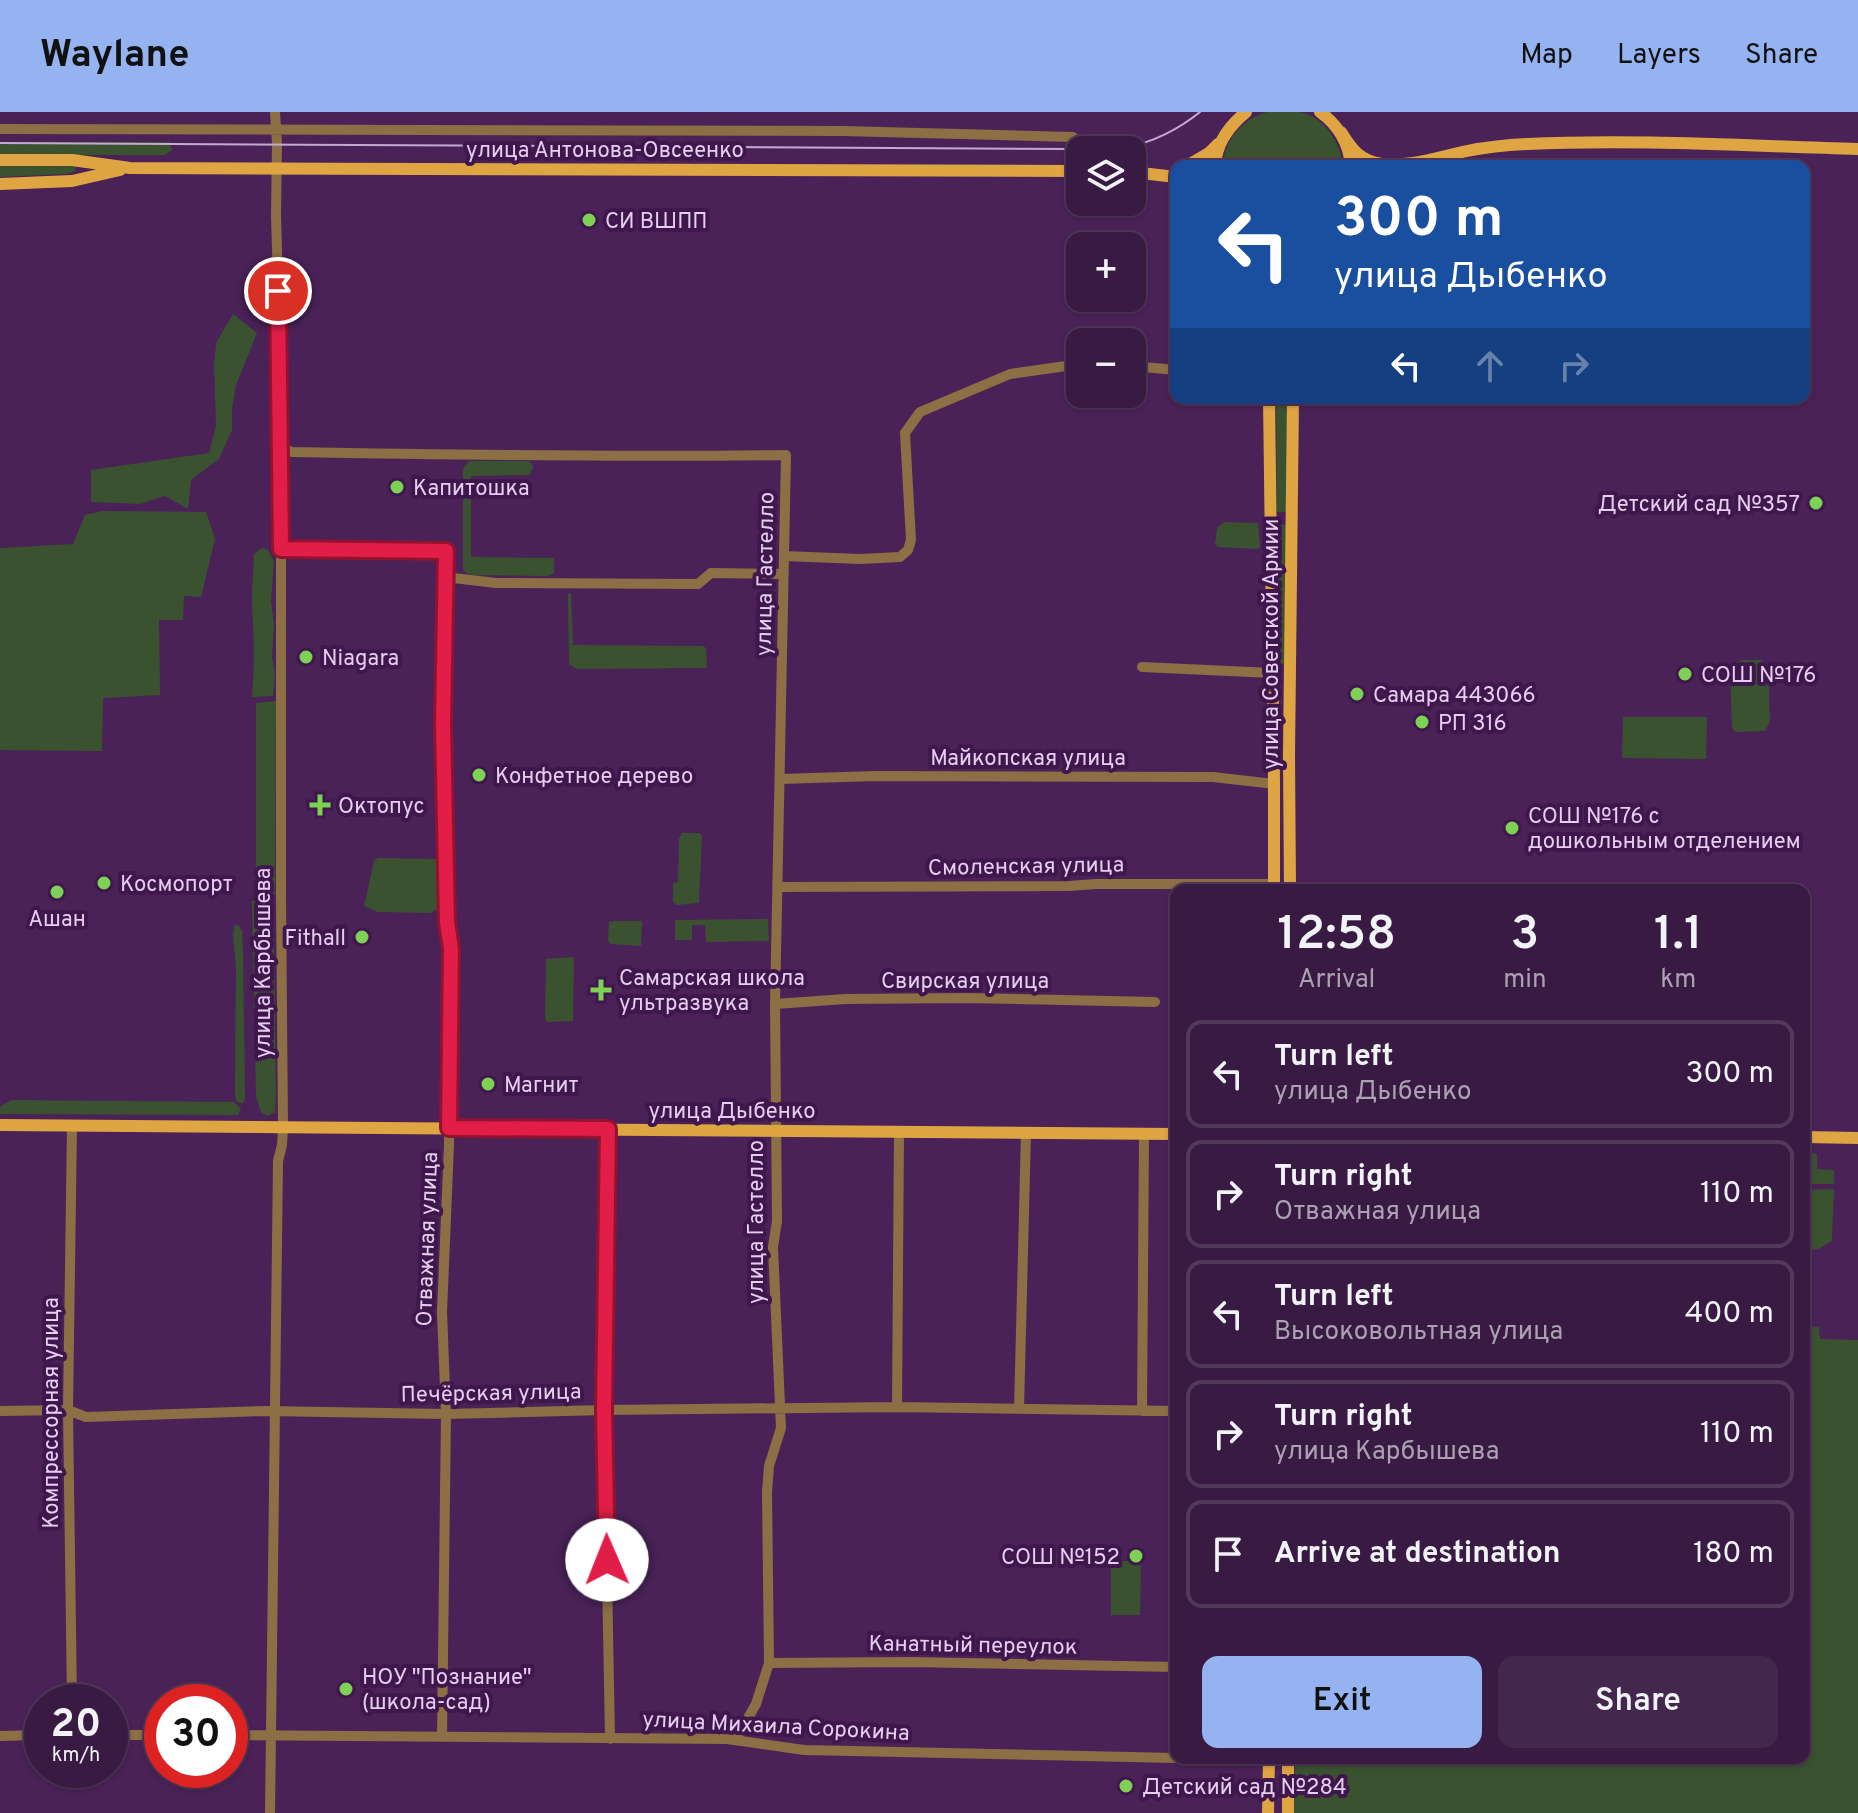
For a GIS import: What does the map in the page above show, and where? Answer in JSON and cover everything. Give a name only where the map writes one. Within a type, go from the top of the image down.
[{"type":"main road","points":[[1216,160],[1220,142],[1232,118],[1246,112]]},
{"type":"main road","points":[[1320,112],[1341,132],[1361,159],[1366,160]]},
{"type":"main road","points":[[1341,132],[1350,160]]},
{"type":"main road","points":[[1197,160],[1220,142]]},
{"type":"main road","points":[[1427,160],[1492,146],[1532,144],[1645,143],[1858,149]]},
{"type":"main road","name":"улица Антонова-Овсеенко","points":[[0,160],[72,160],[130,168],[1066,171]]},
{"type":"main road","name":"улица Антонова-Овсеенко","points":[[0,184],[72,181],[130,168]]},
{"type":"main road","points":[[1146,171],[1170,169]]},
{"type":"main road","points":[[1146,174],[1170,176]]},
{"type":"main road","name":"улица Советской Армии","points":[[1269,404],[1274,884]]},
{"type":"main road","name":"улица Советской Армии","points":[[1290,884],[1293,404]]},
{"type":"main road","points":[[1271,519],[1291,518]]},
{"type":"main road","points":[[1273,673],[1290,671]]},
{"type":"main road","name":"улица Дыбенко","points":[[0,1125],[1170,1134]]},
{"type":"main road","points":[[1810,1137],[1858,1138]]},
{"type":"main road","points":[[1268,1813],[1269,1764]]},
{"type":"main road","points":[[1288,1764],[1288,1813]]},
{"type":"street","name":"улица Карбышева","points":[[270,1813],[278,1161],[283,1127],[281,549],[275,112]]},
{"type":"street","points":[[0,129],[842,131],[1066,137]]},
{"type":"street","points":[[784,556],[900,557],[908,550],[911,540],[905,433],[920,412],[1010,374],[1066,366]]},
{"type":"street","points":[[1146,367],[1170,369]]},
{"type":"street","name":"улица Гастелло","points":[[280,447],[292,452],[458,456],[786,455],[775,1004],[777,1221],[773,1261],[781,1428],[769,1466],[767,1492],[769,1663],[756,1704],[736,1739]]},
{"type":"street","name":"Отважная улица","points":[[281,549],[446,551],[443,723],[447,922],[451,949],[449,1128],[442,1312],[446,1414],[442,1737]]},
{"type":"street","points":[[445,577],[496,583],[698,584],[711,573],[784,574]]},
{"type":"street","points":[[1142,667],[1273,673]]},
{"type":"street","name":"Майкопская улица","points":[[780,779],[876,776],[1213,777],[1274,784]]},
{"type":"street","name":"Смоленская улица","points":[[778,887],[1170,885]]},
{"type":"street","name":"Свирская улица","points":[[775,1004],[845,999],[1155,1002]]},
{"type":"street","name":"Компрессорная улица","points":[[72,1125],[68,1410],[72,1684]]},
{"type":"street","points":[[608,1129],[604,1410],[610,1739]]},
{"type":"street","points":[[897,1407],[899,1132]]},
{"type":"street","points":[[1019,1409],[1026,1133]]},
{"type":"street","points":[[1142,1411],[1144,1134]]},
{"type":"street","name":"Печёрская улица","points":[[0,1411],[68,1410],[86,1417],[274,1412],[446,1414],[897,1407],[1170,1411]]},
{"type":"street","name":"Канатный переулок","points":[[769,1663],[1170,1667]]},
{"type":"street","points":[[0,1736],[24,1735]]},
{"type":"street","name":"улица Михаила Сорокина","points":[[248,1735],[736,1739],[804,1750],[1170,1758]]},
{"type":"green space","points":[[1300,112],[1309,115],[1330,132],[1342,160],[1223,160],[1236,132],[1258,115]]},
{"type":"green space","points":[[0,142],[170,142],[172,150],[165,155],[0,155]]},
{"type":"green space","points":[[0,166],[76,167],[75,171],[67,174],[0,177]]},
{"type":"green space","points":[[233,314],[257,333],[236,385],[232,430],[219,459],[191,480],[188,509],[165,496],[140,504],[91,502],[91,470],[209,453],[216,426],[216,343]]},
{"type":"green space","points":[[1276,404],[1288,404],[1290,512],[1277,512]]},
{"type":"green space","points":[[469,461],[529,461],[533,468],[529,475],[471,476],[471,557],[554,558],[554,573],[547,576],[466,573],[463,569],[463,469]]},
{"type":"green space","points":[[103,511],[206,512],[215,539],[201,597],[184,596],[183,620],[159,620],[160,695],[103,698],[102,751],[0,750],[0,548],[73,544],[85,515]]},
{"type":"green space","points":[[1224,522],[1258,523],[1260,546],[1257,549],[1218,547],[1215,544],[1217,528]]},
{"type":"green space","points":[[1290,524],[1289,664],[1278,665],[1276,525]]},
{"type":"green space","points":[[262,548],[268,550],[274,561],[271,601],[275,674],[273,696],[252,697],[254,554]]},
{"type":"green space","points":[[571,593],[573,645],[703,646],[706,648],[707,668],[577,669],[569,664],[568,594]]},
{"type":"green space","points":[[1742,660],[1761,660],[1768,665],[1770,721],[1765,731],[1735,732],[1732,728],[1730,670],[1732,664]]},
{"type":"green space","points":[[276,701],[275,894],[256,894],[256,703]]},
{"type":"green space","points":[[1623,717],[1707,717],[1706,759],[1622,758]]},
{"type":"green space","points":[[682,833],[702,835],[699,903],[676,905],[673,901],[673,883],[678,882],[679,839]]},
{"type":"green space","points":[[378,858],[437,859],[438,908],[431,913],[378,912],[364,906],[374,861]]},
{"type":"green space","points":[[273,900],[276,1095],[275,1112],[267,1116],[261,1112],[256,1097],[252,901]]},
{"type":"green space","points":[[768,919],[769,941],[706,942],[705,925],[692,925],[692,940],[675,940],[675,920]]},
{"type":"green space","points":[[642,921],[641,946],[610,944],[609,922]]},
{"type":"green space","points":[[235,925],[242,931],[243,953],[243,1103],[236,1100],[235,1095]]},
{"type":"green space","points":[[572,957],[573,1021],[547,1022],[546,959]]},
{"type":"green space","points":[[11,1100],[234,1102],[241,1109],[238,1115],[0,1114],[0,1107]]},
{"type":"green space","points":[[1810,1153],[1817,1154],[1817,1169],[1834,1170],[1834,1184],[1810,1184]]},
{"type":"green space","points":[[1834,1189],[1832,1241],[1810,1250],[1810,1190]]},
{"type":"green space","points":[[1810,1326],[1819,1327],[1820,1339],[1858,1340],[1858,1813],[1294,1813],[1295,1764],[1810,1764]]},
{"type":"green space","points":[[1111,1561],[1141,1561],[1140,1615],[1111,1615]]},
{"type":"tram line","points":[[0,143],[1107,149],[1155,139],[1200,112]]},
{"type":"place","name":"СИ ВШПП","points":[[589,220]]},
{"type":"place","name":"Капитошка","points":[[397,487]]},
{"type":"place","name":"Детский сад №357","points":[[1816,503]]},
{"type":"place","name":"Niagara","points":[[306,657]]},
{"type":"place","name":"СОШ №176","points":[[1685,674]]},
{"type":"place","name":"Самара 443066","points":[[1357,694]]},
{"type":"place","name":"РП 316","points":[[1422,722]]},
{"type":"place","name":"Конфетное дерево","points":[[479,775]]},
{"type":"place","name":"Октопус","points":[[320,805]]},
{"type":"place","name":"СОШ №176 с дошкольным отделением","points":[[1512,828]]},
{"type":"place","name":"Космопорт","points":[[104,883]]},
{"type":"place","name":"Ашан","points":[[57,892]]},
{"type":"place","name":"Fithall","points":[[362,937]]},
{"type":"place","name":"Самарская школа ультразвука","points":[[601,990]]},
{"type":"place","name":"Магнит","points":[[488,1084]]},
{"type":"place","name":"СОШ №152","points":[[1136,1556]]},
{"type":"place","name":"НОУ \"Познание\" (школа-сад)","points":[[346,1689]]},
{"type":"place","name":"Детский сад №284","points":[[1126,1786]]},
{"type":"route","points":[[278,291],[281,549],[446,551],[443,723],[447,922],[451,949],[449,1128],[608,1129],[604,1410],[607,1560]]}]
